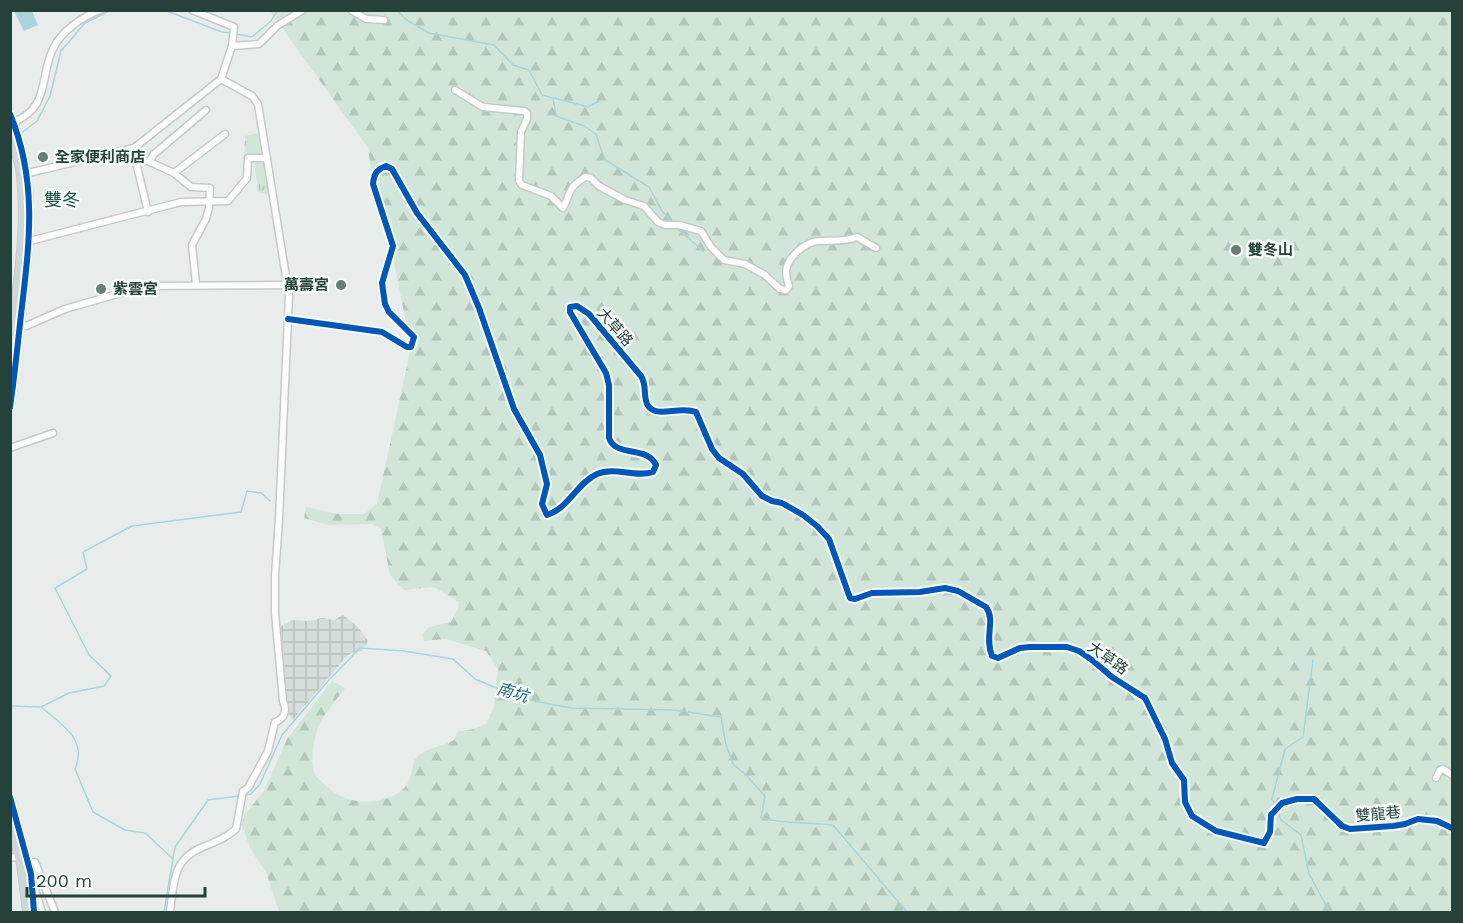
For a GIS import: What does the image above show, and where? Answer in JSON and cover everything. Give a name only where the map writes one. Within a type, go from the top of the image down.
[{"type":"main road","points":[[10,407],[14,326],[30,201],[12,125]]},
{"type":"main road","points":[[10,342],[14,326]]},
{"type":"main road","points":[[10,798],[32,877],[34,912]]},
{"type":"main road","points":[[10,824],[25,884],[27,912]]},
{"type":"street","points":[[12,125],[28,115],[40,97],[52,50],[58,39],[89,15],[100,10]]},
{"type":"street","points":[[24,174],[134,148],[221,79],[232,46],[234,27],[192,10]]},
{"type":"street","points":[[232,46],[259,44],[277,26],[291,20],[303,10]]},
{"type":"street","points":[[351,10],[366,19],[384,20]]},
{"type":"street","points":[[170,912],[179,864],[189,853],[224,838],[236,829],[243,791],[248,788],[268,751],[275,722],[281,720],[285,714],[275,613],[275,576],[289,295],[258,104],[252,96],[221,79]]},
{"type":"street","points":[[454,90],[483,107],[526,113],[527,119],[521,132],[519,181],[522,185],[551,196],[563,208],[574,185],[585,177],[591,178],[599,186],[625,200],[644,206],[658,222],[701,231],[711,247],[724,260],[744,264],[765,276],[780,289],[786,290],[789,286],[786,270],[789,262],[808,243],[848,240],[857,237],[876,248]]},
{"type":"street","points":[[150,162],[153,155],[206,110]]},
{"type":"street","points":[[174,173],[225,134]]},
{"type":"street","points":[[134,148],[134,157],[148,212]]},
{"type":"street","points":[[134,157],[174,173],[191,187],[210,188],[206,219],[192,245],[196,284]]},
{"type":"street","points":[[26,242],[181,202],[228,201],[247,178],[248,158],[267,158]]},
{"type":"street","name":"大草路","points":[[288,319],[382,332],[407,347],[411,347],[414,343],[414,337],[389,312],[385,303],[382,283],[393,246],[373,184],[374,175],[378,169],[386,166],[392,170],[417,213],[465,275],[514,409],[540,454],[547,484],[543,504],[547,515],[569,500],[586,479],[601,472],[646,474],[653,472],[656,465],[653,459],[644,454],[617,448],[611,444],[609,385],[606,373],[573,317],[570,307],[577,306],[589,314],[641,376],[645,383],[646,402],[650,409],[655,412],[682,409],[696,412],[712,449],[719,458],[743,474],[762,496],[782,503],[818,526],[829,539],[850,598],[855,600],[873,593],[920,592],[945,588],[964,594],[988,610],[991,618],[987,639],[992,656],[998,658],[1020,648],[1067,647],[1092,660],[1112,677],[1145,698],[1165,739],[1172,763],[1184,780],[1185,801],[1192,816],[1216,831],[1264,843],[1270,832],[1271,815],[1279,806]]},
{"type":"street","points":[[14,326],[26,326],[65,309],[152,285],[286,285]]},
{"type":"street","points":[[10,448],[53,433]]},
{"type":"street","points":[[1436,778],[1443,769],[1452,775]]},
{"type":"street","name":"雙龍巷","points":[[1279,806],[1297,799],[1314,799],[1342,826],[1350,829],[1393,826],[1418,819],[1428,819],[1452,828]]},
{"type":"street","points":[[10,858],[19,856]]},
{"type":"street","points":[[29,863],[35,862],[55,912]]},
{"type":"street","points":[[32,877],[42,912]]},
{"type":"shaded area","points":[[343,615],[357,626],[368,641],[362,651],[346,657],[293,720],[288,713],[281,626],[292,620],[310,621],[322,618],[334,620]]},
{"type":"green space","points":[[270,11],[1452,11],[1452,912],[279,912],[266,872],[251,850],[241,824],[245,814],[264,791],[287,739],[332,681],[345,688],[317,730],[312,756],[314,772],[318,779],[337,794],[345,798],[372,802],[395,795],[402,790],[409,779],[414,761],[422,753],[454,740],[457,732],[474,729],[487,723],[494,706],[498,669],[486,651],[445,639],[424,641],[422,635],[429,627],[451,622],[459,602],[434,587],[404,590],[390,575],[381,529],[373,524],[328,525],[304,518],[306,507],[338,514],[364,514],[377,504],[411,347],[392,253],[373,184],[368,148]]},
{"type":"green space","points":[[262,132],[273,196],[258,192],[254,159],[244,160],[245,136]]},
{"type":"water","points":[[14,11],[32,11],[38,25],[24,31]]},
{"type":"waterway","points":[[20,134],[37,121],[50,96],[61,51],[85,23],[111,10]]},
{"type":"waterway","points":[[164,10],[222,32],[231,33]]},
{"type":"waterway","points":[[236,34],[252,37],[271,21],[278,10]]},
{"type":"waterway","points":[[396,10],[408,21],[429,33],[494,45],[513,65],[529,70],[542,95],[553,98],[556,116],[584,126],[596,134],[604,159],[649,187],[662,211],[672,222]]},
{"type":"waterway","points":[[554,98],[588,107],[599,101]]},
{"type":"waterway","points":[[677,228],[703,251]]},
{"type":"waterway","points":[[172,858],[145,833],[125,830],[93,812],[75,769],[78,758],[75,741],[64,726],[41,707],[69,693],[104,686],[111,676],[89,655],[55,588],[87,569],[83,552],[132,526],[241,512],[247,491],[261,493],[270,501]]},
{"type":"waterway","name":"南坑","points":[[244,795],[251,794],[260,784],[282,735],[360,648],[404,651],[453,659],[475,679],[534,701],[571,708],[674,710],[721,717],[726,745],[733,764],[765,796],[761,818],[833,825],[907,912]]},
{"type":"waterway","points":[[1275,805],[1272,799],[1285,749],[1303,737],[1313,660]]},
{"type":"waterway","points":[[10,706],[40,707]]},
{"type":"waterway","name":"南坑","points":[[164,912],[175,847],[208,800],[239,796]]},
{"type":"waterway","points":[[1278,812],[1281,820],[1301,835],[1309,874],[1328,909],[1326,912]]},
{"type":"cycle path","points":[[10,114],[19,138],[24,162],[29,209],[27,257],[10,407]]},
{"type":"cycle path","points":[[288,319],[382,332],[407,347],[411,347],[414,337],[389,312],[385,304],[382,283],[393,246],[373,184],[376,173],[386,166],[392,169],[417,213],[465,275],[479,308],[514,409],[540,455],[547,484],[542,504],[547,515],[555,512],[584,483],[597,474],[611,471],[639,474],[653,472],[656,465],[646,455],[618,448],[609,438],[609,385],[606,373],[570,312],[570,307],[577,306],[589,314],[641,376],[647,404],[651,409],[662,412],[682,410],[696,412],[712,449],[719,458],[743,474],[762,496],[782,503],[817,526],[829,539],[850,598],[855,599],[872,593],[920,592],[945,588],[958,591],[986,607],[989,612],[989,642],[992,656],[998,658],[1020,648],[1067,647],[1079,651],[1112,677],[1145,698],[1165,739],[1172,763],[1184,780],[1185,802],[1192,816],[1216,831],[1264,843],[1270,832],[1271,815],[1282,803],[1297,799],[1314,799],[1342,826],[1350,829],[1393,826],[1418,819],[1437,821],[1452,828]]},
{"type":"cycle path","points":[[10,797],[31,874],[34,912]]},
{"type":"place","name":"全家便利商店","points":[[43,157]]},
{"type":"place","name":"雙冬山","points":[[1236,250]]},
{"type":"place","name":"萬壽宮","points":[[341,285]]},
{"type":"place","name":"紫雲宮","points":[[101,289]]},
{"type":"district","name":"雙冬","points":[[62,200]]}]
